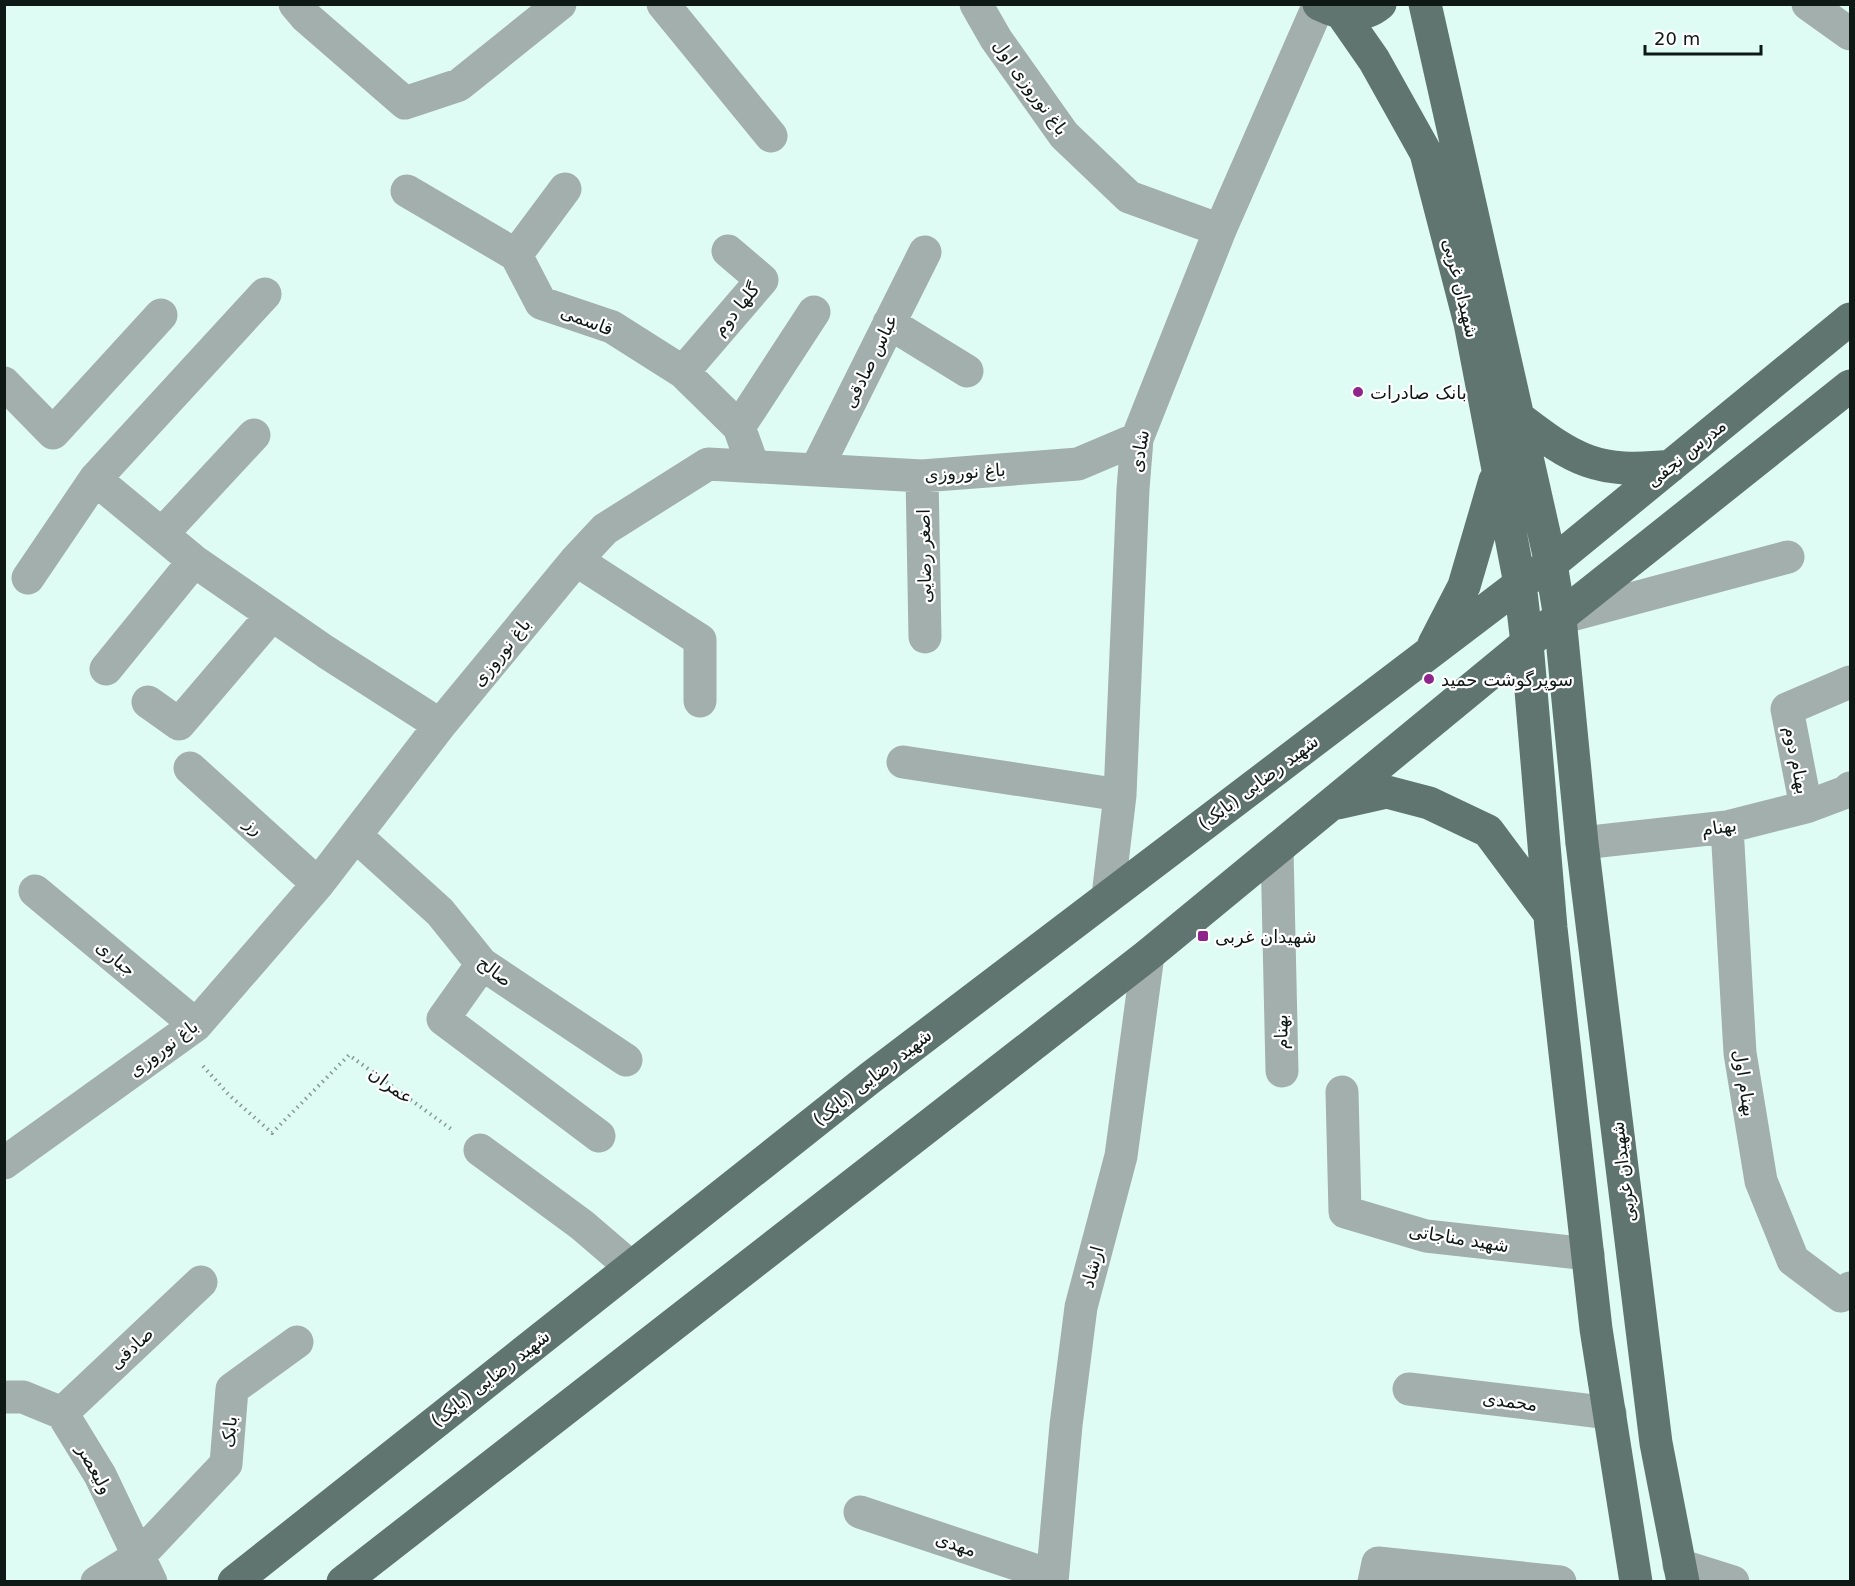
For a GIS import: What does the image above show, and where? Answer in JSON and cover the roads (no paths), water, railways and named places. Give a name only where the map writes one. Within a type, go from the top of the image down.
[{"type":"main road","points":[[1327,8],[1371,12],[1380,4]]},
{"type":"main road","name":"شهیدان غربی","points":[[1425,4],[1551,564],[1560,618],[1582,843],[1656,1443],[1681,1573]]},
{"type":"main road","name":"شهیدان غربی","points":[[1327,8],[1374,60],[1426,153],[1470,323],[1520,584],[1527,642]]},
{"type":"main road","name":"مدرس نجفی","points":[[1520,584],[1551,564],[1851,319]]},
{"type":"main road","points":[[343,1581],[1148,955],[1527,642],[1851,386]]},
{"type":"main road","points":[[1518,417],[1553,444],[1594,465],[1631,470],[1671,466]]},
{"type":"main road","points":[[1429,653],[1464,586],[1482,532],[1498,469]]},
{"type":"main road","name":"شهید رضایی (بابک)","points":[[234,1581],[870,1078],[1520,584]]},
{"type":"main road","points":[[1527,642],[1549,913],[1588,1254],[1636,1581]]},
{"type":"main road","points":[[1330,804],[1387,792],[1429,803],[1488,831],[1549,913]]},
{"type":"street","points":[[295,4],[306,17],[405,103],[459,85],[560,4]]},
{"type":"street","points":[[663,4],[771,136]]},
{"type":"street","name":"باغ نوروزی اول","points":[[976,4],[996,39],[1064,135],[1129,197],[1220,230]]},
{"type":"street","points":[[1808,4],[1851,34]]},
{"type":"street","name":"شادی","points":[[1108,896],[1120,795],[1132,500],[1137,439],[1220,230],[1327,8]]},
{"type":"street","points":[[407,191],[516,255],[564,189]]},
{"type":"street","name":"گلها دوم","points":[[684,372],[762,280],[728,251]]},
{"type":"street","name":"عباس صادقی","points":[[816,470],[925,252]]},
{"type":"street","name":"قاسمی","points":[[516,255],[542,303],[612,327],[684,372],[739,427],[753,466]]},
{"type":"street","points":[[28,578],[95,479],[265,294]]},
{"type":"street","points":[[739,427],[814,312]]},
{"type":"street","points":[[4,383],[53,434],[161,315]]},
{"type":"street","points":[[889,323],[967,371]]},
{"type":"street","points":[[162,534],[254,435]]},
{"type":"street","name":"باغ نوروزی","points":[[4,1163],[196,1025],[318,884],[440,725],[576,560],[605,529],[708,464],[922,476],[1078,464],[1137,439]]},
{"type":"street","name":"اصغر رضایی","points":[[922,476],[925,637]]},
{"type":"street","points":[[95,479],[194,561],[440,725]]},
{"type":"street","points":[[1560,618],[1788,557]]},
{"type":"street","points":[[576,560],[700,640],[700,701]]},
{"type":"street","points":[[106,669],[194,561]]},
{"type":"street","points":[[148,702],[180,724],[272,615]]},
{"type":"street","name":"بهنام دوم","points":[[1806,807],[1787,709],[1851,682]]},
{"type":"street","points":[[903,762],[1120,795]]},
{"type":"street","name":"رز","points":[[189,768],[318,884]]},
{"type":"street","name":"بهنام","points":[[1582,843],[1726,827],[1806,807],[1851,788]]},
{"type":"street","name":"بهنام اول","points":[[1726,827],[1740,1053],[1761,1181],[1793,1260],[1841,1296],[1851,1288]]},
{"type":"street","name":"صالح","points":[[356,836],[440,912],[482,964],[626,1060]]},
{"type":"street","name":"بهنام","points":[[1277,849],[1282,1071]]},
{"type":"street","name":"جباری","points":[[35,891],[196,1025]]},
{"type":"street","name":"ارشاد","points":[[1052,1579],[1066,1425],[1081,1307],[1121,1156],[1148,955]]},
{"type":"street","points":[[482,964],[443,1019],[599,1137]]},
{"type":"street","name":"شهید مناجاتی","points":[[1342,1092],[1345,1212],[1426,1236],[1588,1254]]},
{"type":"street","points":[[480,1150],[582,1225],[631,1267]]},
{"type":"street","name":"صادقی","points":[[62,1413],[201,1282]]},
{"type":"street","name":"بابک","points":[[97,1581],[145,1569],[226,1464],[232,1389],[297,1342]]},
{"type":"street","name":"محمدی","points":[[1409,1389],[1610,1413]]},
{"type":"street","points":[[4,1397],[22,1397],[62,1413]]},
{"type":"street","name":"ولیعصر","points":[[62,1413],[100,1474],[145,1569]]},
{"type":"street","name":"مهدی","points":[[860,1512],[1052,1579]]},
{"type":"street","points":[[1374,1581],[1378,1563],[1560,1581]]},
{"type":"street","points":[[1681,1573],[1733,1581]]},
{"type":"place","name":"بانک صادرات","points":[[1358,392]]},
{"type":"place","name":"سوپرگوشت حمید","points":[[1429,679]]},
{"type":"place","name":"شهیدان غربی","points":[[1203,936]]}]
